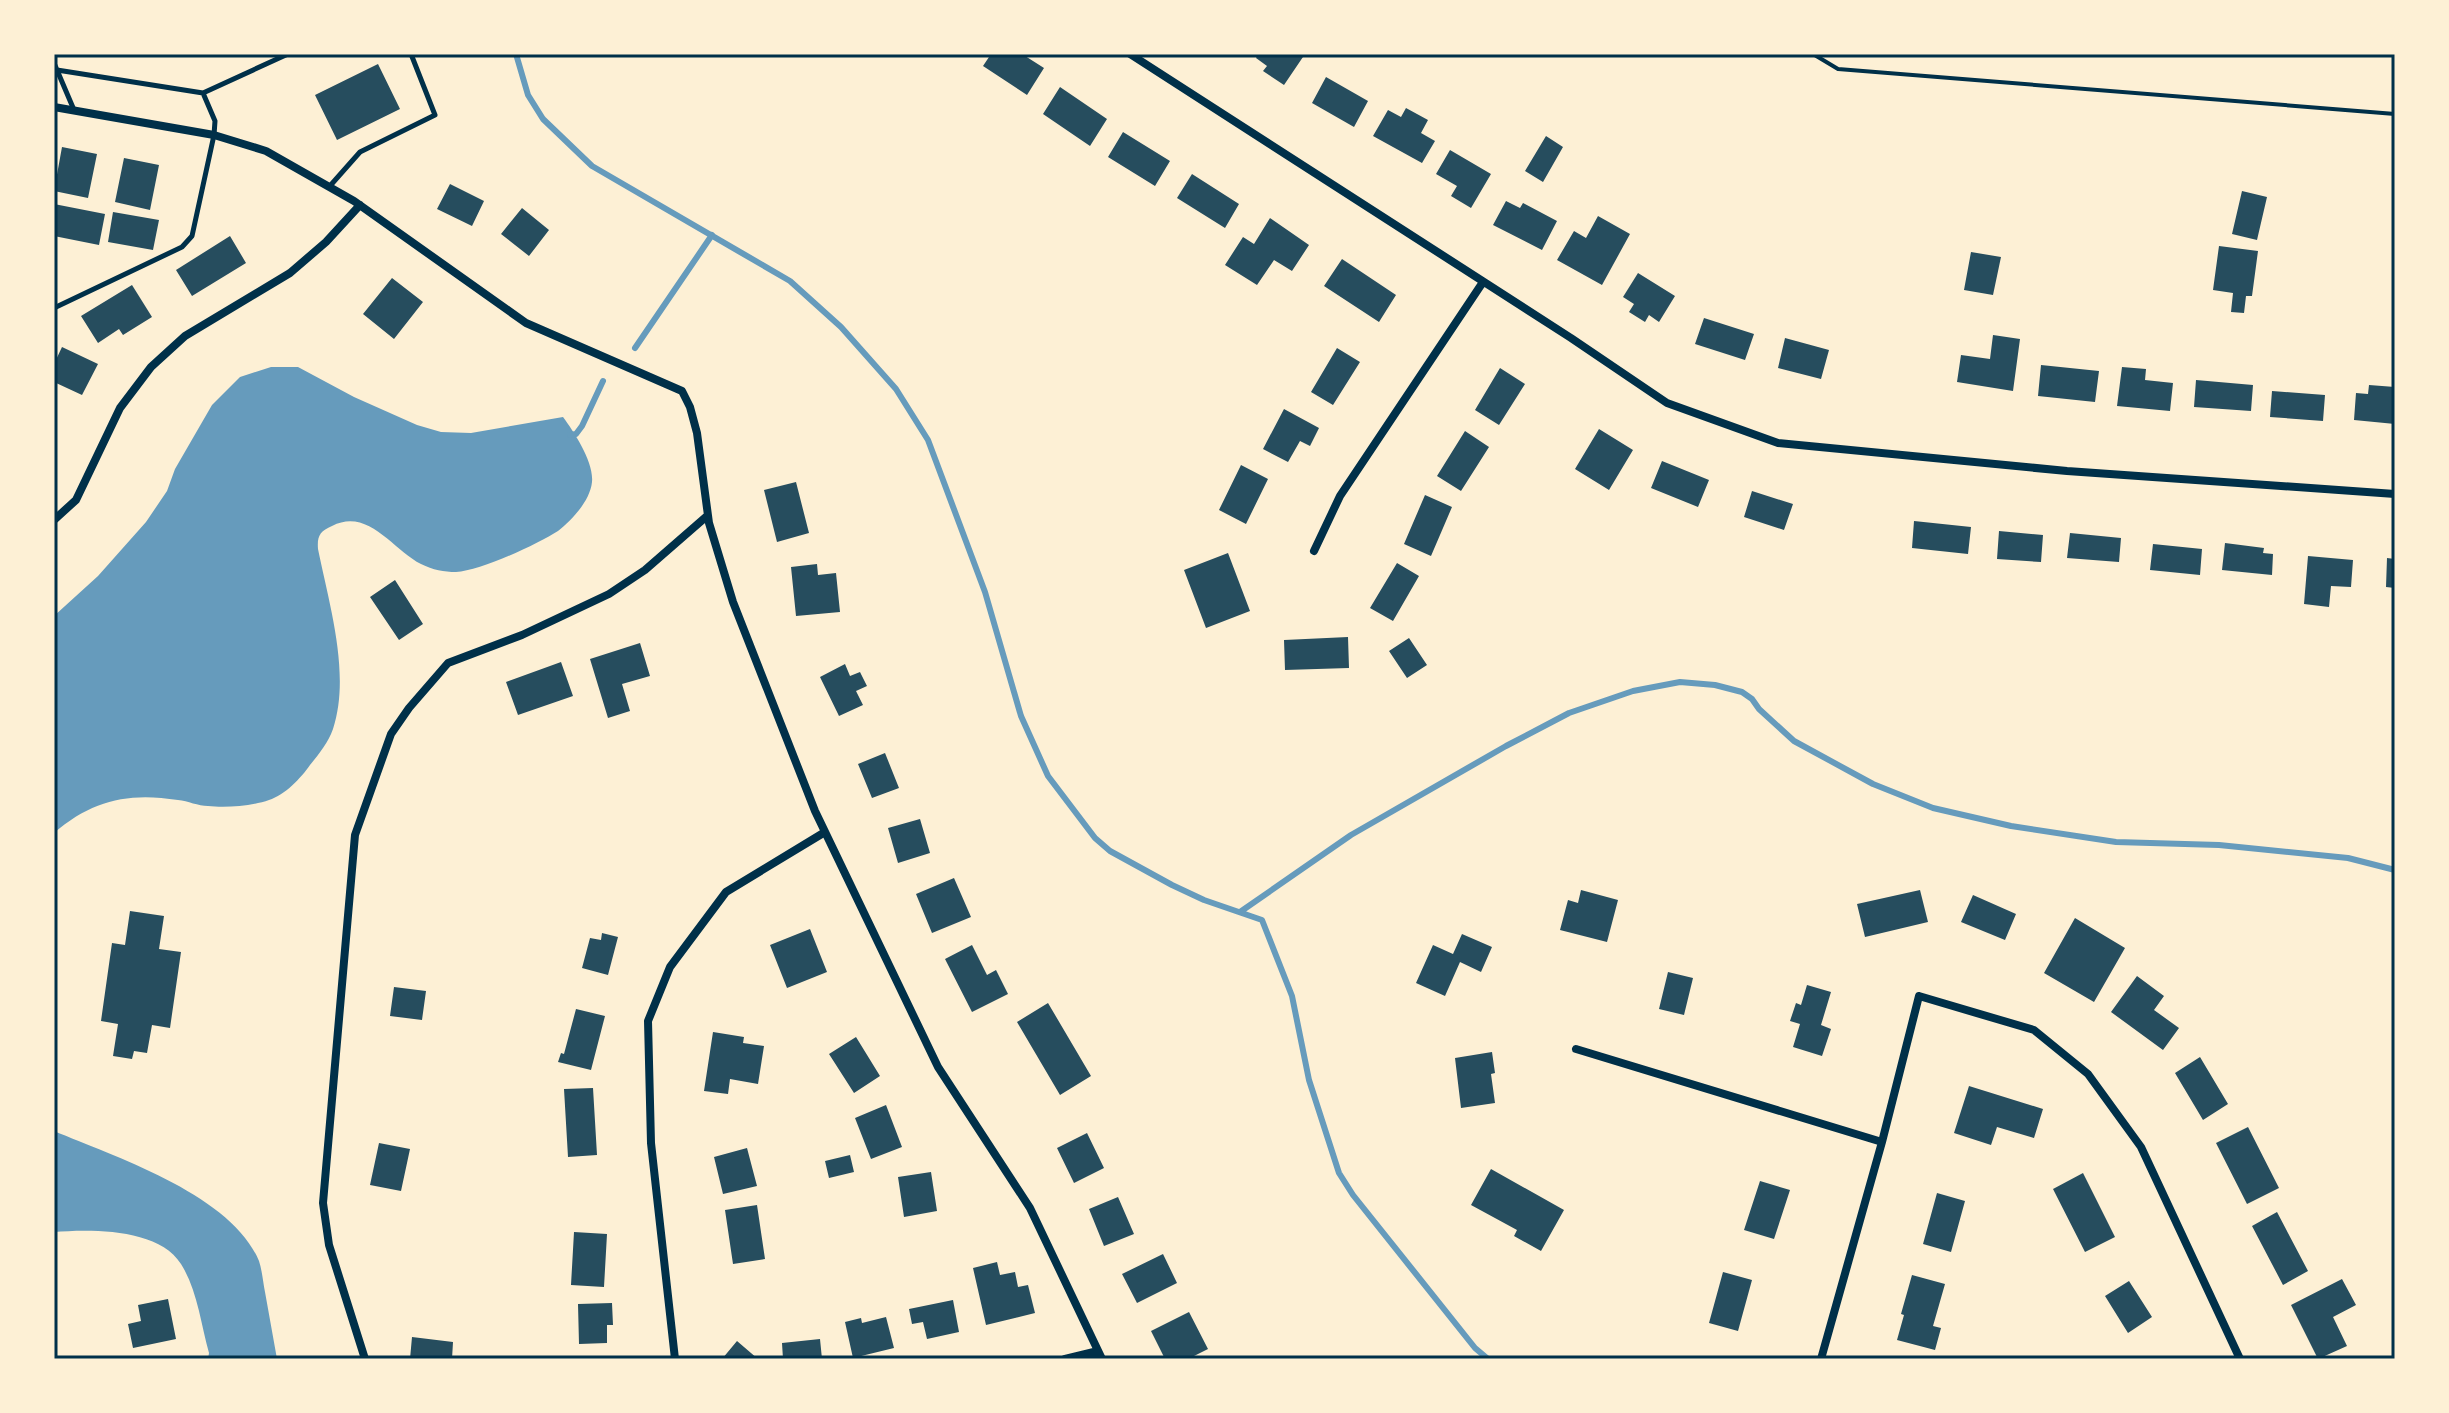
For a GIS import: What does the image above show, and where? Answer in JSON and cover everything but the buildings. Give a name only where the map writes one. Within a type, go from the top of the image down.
[{"type":"street","points":[[1130,54],[1667,403],[1778,443],[2067,471],[2395,494]]},
{"type":"street","points":[[54,107],[214,135],[266,151],[360,205],[526,323],[682,391],[697,433],[707,516],[733,602],[825,832],[938,1067],[1030,1208],[1100,1355],[1065,1359]]},
{"type":"street","points":[[54,520],[76,500],[120,408],[151,367],[185,336],[290,273],[326,242],[360,205]]},
{"type":"street","points":[[1314,551],[1340,496],[1483,282]]},
{"type":"street","points":[[365,1359],[329,1245],[323,1203],[355,835],[391,734],[448,663],[522,635],[609,594],[645,570],[707,516]]},
{"type":"street","points":[[675,1359],[651,1143],[648,1021],[670,967],[726,892],[825,832]]},
{"type":"street","points":[[1821,1359],[1919,996],[2034,1030],[2088,1074],[2141,1147],[2240,1359]]},
{"type":"street","points":[[1576,1049],[1882,1142]]},
{"type":"lane","points":[[57,70],[203,93],[288,54]]},
{"type":"lane","points":[[329,187],[360,152],[435,115],[411,54]]},
{"type":"lane","points":[[54,63],[74,111]]},
{"type":"lane","points":[[54,308],[182,247],[192,236],[214,135],[215,121],[203,93]]},
{"type":"path","points":[[1813,54],[1838,69],[2395,114]]},
{"type":"water","points":[[271,367],[298,367],[354,397],[417,425],[441,432],[471,433],[563,417],[587,457],[592,474],[591,489],[580,510],[558,531],[494,562],[456,572],[421,564],[380,533],[357,522],[345,522],[325,530],[320,534],[318,549],[339,662],[338,708],[329,739],[302,775],[275,798],[247,805],[204,806],[143,797],[112,801],[83,813],[54,833],[54,616],[98,576],[146,522],[167,491],[175,469],[212,405],[240,377]]},
{"type":"water","points":[[54,1131],[170,1181],[224,1216],[245,1238],[259,1261],[277,1359],[208,1359],[191,1284],[181,1264],[171,1252],[157,1243],[123,1233],[54,1232]]},
{"type":"waterway","points":[[516,54],[528,95],[543,119],[592,166],[790,281],[841,327],[896,389],[928,440],[985,592],[1021,716],[1048,776],[1095,838],[1110,851],[1204,900],[1262,920],[1292,996],[1309,1080],[1339,1173],[1353,1195],[1475,1348],[1488,1359]]},
{"type":"waterway","points":[[635,348],[712,235]]},
{"type":"waterway","points":[[570,435],[576,434],[582,426],[603,381]]},
{"type":"waterway","points":[[1240,912],[1351,835],[1569,713],[1633,691],[1680,682],[1715,685],[1742,692],[1794,741],[1873,784],[1933,808],[2011,826],[2116,842],[2219,845],[2348,858],[2395,870]]}]
